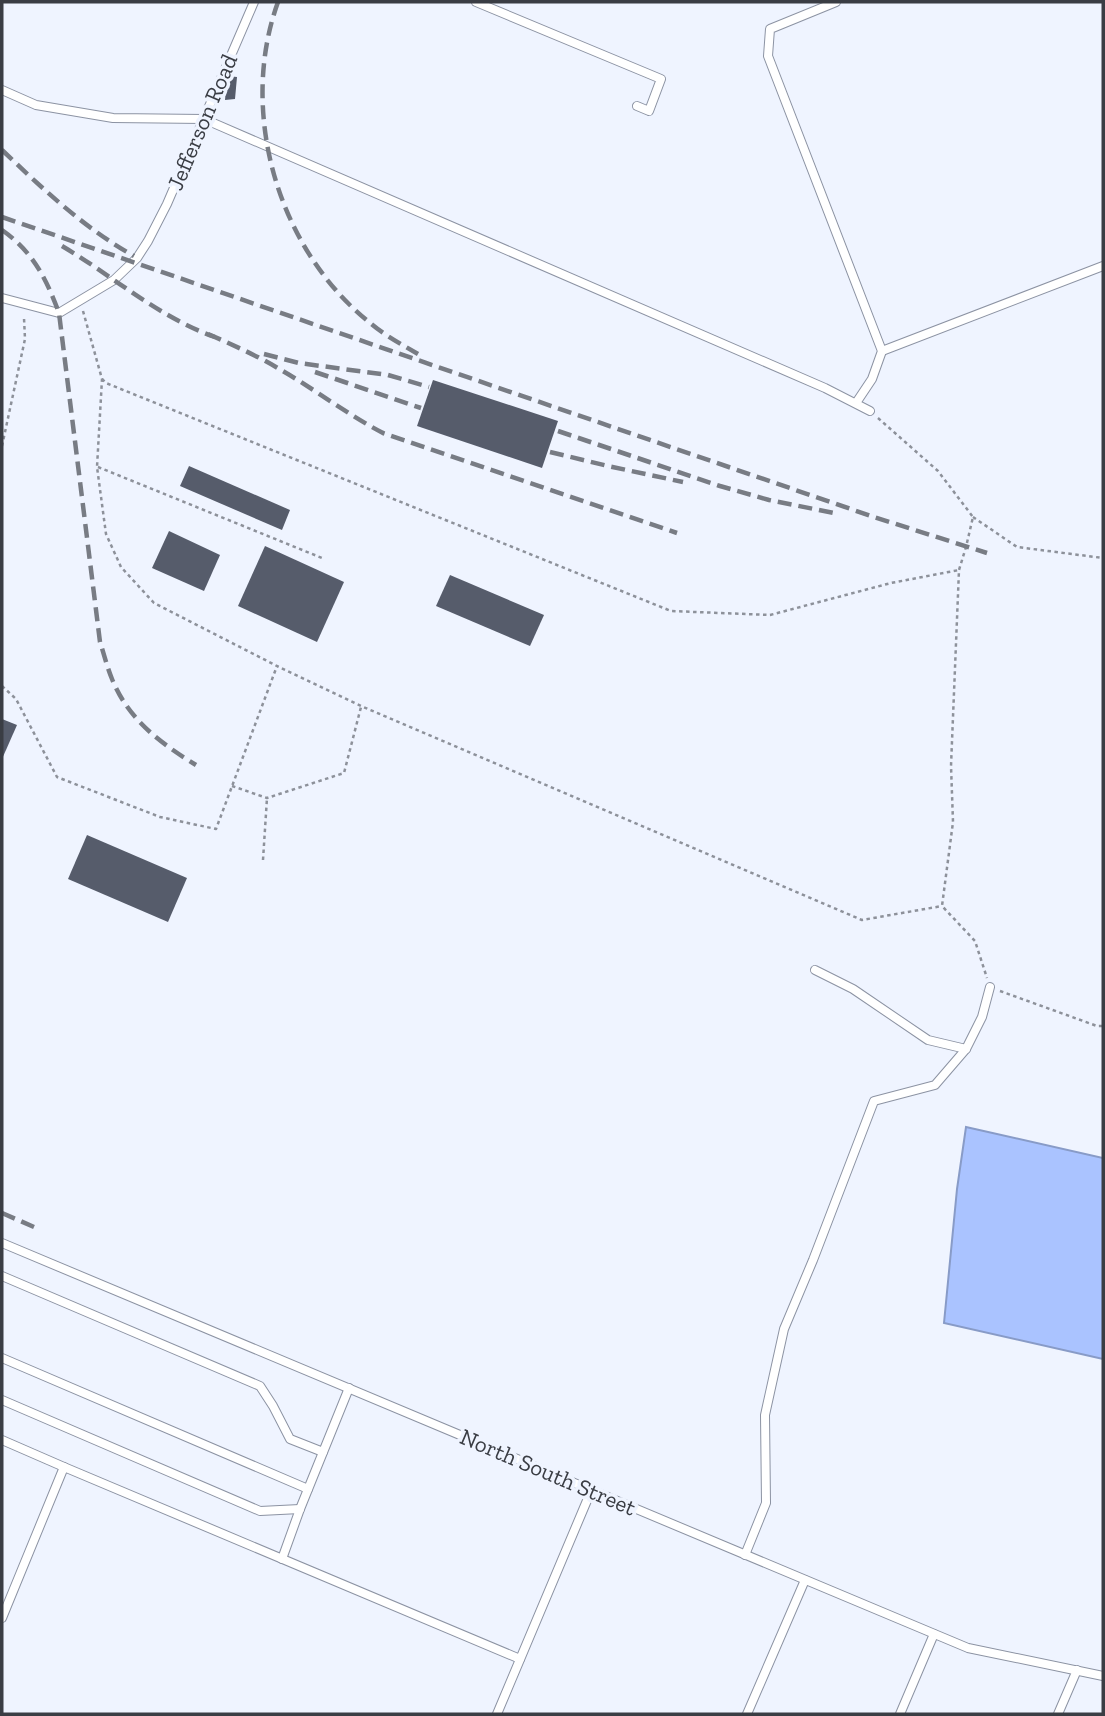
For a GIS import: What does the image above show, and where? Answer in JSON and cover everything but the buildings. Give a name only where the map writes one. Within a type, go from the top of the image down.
[{"type":"lane","name":"Jefferson Road","points":[[24,304],[59,313],[114,280],[137,258],[167,204],[254,2]]},
{"type":"lane","points":[[476,2],[661,79],[649,111],[637,106]]},
{"type":"lane","points":[[836,2],[770,29],[768,56],[882,351],[872,379],[856,403]]},
{"type":"lane","points":[[2,90],[36,105],[113,118],[204,119],[825,388],[870,411]]},
{"type":"lane","points":[[882,351],[1103,266]]},
{"type":"lane","points":[[2,298],[24,304]]},
{"type":"lane","points":[[815,970],[853,989],[928,1040],[966,1049]]},
{"type":"lane","points":[[746,1555],[766,1503],[765,1415],[784,1329],[874,1101],[935,1085],[966,1049],[982,1017],[990,987]]},
{"type":"lane","name":"North South Street","points":[[2,1243],[968,1648],[1103,1676]]},
{"type":"lane","points":[[2,1276],[260,1386],[290,1439],[323,1452]]},
{"type":"lane","points":[[2,1358],[308,1489]]},
{"type":"lane","points":[[282,1559],[349,1388]]},
{"type":"lane","points":[[2,1400],[260,1511],[300,1509]]},
{"type":"lane","points":[[2,1440],[520,1659]]},
{"type":"lane","points":[[2,1618],[65,1467]]},
{"type":"lane","points":[[497,1714],[591,1491]]},
{"type":"lane","points":[[747,1714],[805,1580]]},
{"type":"lane","points":[[900,1714],[934,1634]]},
{"type":"lane","points":[[1058,1714],[1077,1670]]},
{"type":"path","points":[[80,301],[102,379],[97,467],[106,534],[121,567],[154,603],[361,706],[862,920],[942,905]]},
{"type":"path","points":[[2,446],[25,339],[24,304]]},
{"type":"path","points":[[102,379],[106,383],[671,611],[770,615],[891,583],[959,570]]},
{"type":"path","points":[[870,411],[937,471],[973,517],[1017,547],[1103,558]]},
{"type":"path","points":[[97,467],[322,558]]},
{"type":"path","points":[[942,905],[953,822],[951,766],[959,570],[973,517]]},
{"type":"path","points":[[2,686],[16,699],[57,777],[160,817],[216,829],[277,666]]},
{"type":"path","points":[[233,786],[267,798],[344,773],[361,706]]},
{"type":"path","points":[[263,860],[267,798]]},
{"type":"path","points":[[942,905],[975,941],[990,987],[1103,1026]]},
{"type":"water","points":[[966,1127],[1103,1158],[1103,1359],[944,1323]]},
{"type":"railway","points":[[278,2],[267,44],[263,88],[265,132],[274,176],[290,218],[311,257],[337,292],[375,327],[418,354]]},
{"type":"railway","points":[[2,150],[81,220],[134,256]]},
{"type":"railway","points":[[2,217],[874,517],[987,553]]},
{"type":"railway","points":[[2,230],[22,247],[37,267],[59,313],[100,642],[110,674],[127,706],[146,729],[196,765]]},
{"type":"railway","points":[[62,246],[174,319],[215,337]]},
{"type":"railway","points":[[208,334],[272,365],[383,433],[677,533]]},
{"type":"railway","points":[[264,354],[299,363],[388,375],[429,387]]},
{"type":"railway","points":[[315,372],[421,408]]},
{"type":"railway","points":[[558,431],[720,486],[769,500],[839,514]]},
{"type":"railway","points":[[550,452],[683,482]]},
{"type":"railway","points":[[2,1213],[34,1227]]}]
